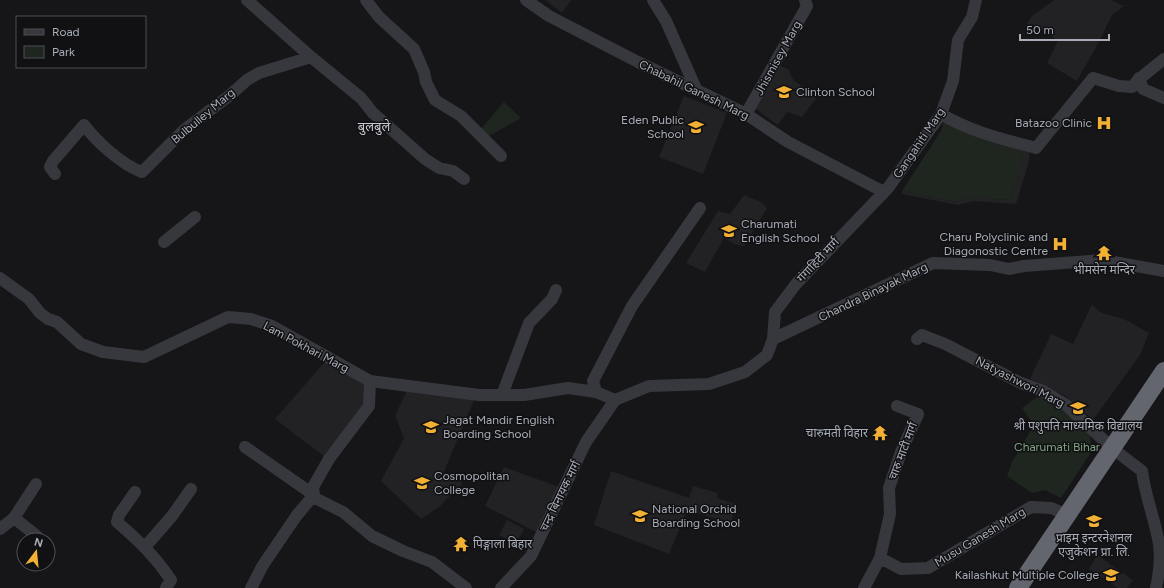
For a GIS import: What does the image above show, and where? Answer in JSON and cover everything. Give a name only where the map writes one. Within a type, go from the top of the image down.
[{"type":"highway","points":[[1018,588],[1164,371]]},
{"type":"street","points":[[247,0],[311,57],[361,98],[373,112],[425,159],[439,168],[454,171],[464,179]]},
{"type":"street","points":[[366,0],[379,17],[414,48],[424,72],[426,82],[435,100],[461,116],[501,156]]},
{"type":"street","name":"Chabahil Ganesh Marg","points":[[526,0],[550,16],[590,38],[746,114],[788,142],[884,192]]},
{"type":"street","points":[[653,0],[666,20],[697,91]]},
{"type":"street","name":"Jhismisey Marg","points":[[746,114],[807,6],[805,0]]},
{"type":"street","name":"Gangahiti Marg","points":[[884,192],[941,114],[953,81],[958,40],[972,17],[976,0]]},
{"type":"street","name":"Bulbulley Marg","points":[[55,174],[50,167],[53,161],[84,125],[93,137],[118,159],[131,168],[142,172],[185,129],[229,96],[247,80],[259,73],[311,57]]},
{"type":"street","points":[[941,114],[957,124],[982,134],[1036,148],[1093,78],[1119,86],[1132,88],[1139,78],[1164,59]]},
{"type":"street","points":[[1139,78],[1143,89],[1164,98]]},
{"type":"street","name":"गंगाहिटी मार्ग","points":[[773,339],[775,312],[796,284],[884,192]]},
{"type":"street","points":[[700,208],[632,306],[593,381],[596,392],[615,400],[649,386],[709,384],[745,372],[767,355],[773,339]]},
{"type":"street","points":[[164,242],[174,232],[196,217]]},
{"type":"street","name":"Chandra Binayak Marg","points":[[773,339],[933,264],[990,265],[1010,269],[1024,266],[1103,260],[1164,271]]},
{"type":"street","name":"Lam Pokhari Marg","points":[[0,278],[29,299],[40,313],[48,319],[57,322],[81,344],[102,352],[144,357],[228,317],[251,319],[272,326],[370,381],[479,395],[524,395],[568,388],[596,392]]},
{"type":"street","points":[[502,395],[529,323],[552,299],[556,290]]},
{"type":"street","name":"Natyashwori Marg","points":[[917,339],[922,335],[945,344],[1020,383],[1043,391],[1066,405],[1112,448]]},
{"type":"street","points":[[251,588],[263,565],[292,521],[314,496],[313,487],[329,459],[369,406],[370,381]]},
{"type":"street","name":"चन्द्र बिनायक मार्ग","points":[[501,588],[531,556],[586,442],[615,400]]},
{"type":"street","name":"चारु माटी मार्ग","points":[[880,558],[890,514],[889,488],[901,452],[918,414],[897,406]]},
{"type":"street","points":[[245,447],[314,496],[343,512],[372,536],[432,562],[466,588]]},
{"type":"street","points":[[1112,448],[1142,471],[1144,486],[1160,546],[1159,571],[1156,588]]},
{"type":"street","points":[[0,529],[14,518],[36,484]]},
{"type":"street","points":[[145,546],[172,516],[191,490]]},
{"type":"street","points":[[135,492],[119,515],[117,522],[145,546],[171,580],[166,588]]},
{"type":"street","name":"Musu Ganesh Marg","points":[[880,558],[901,569],[928,568],[1031,507],[1052,508],[1068,515]]},
{"type":"street","points":[[14,518],[32,532]]},
{"type":"street","points":[[864,588],[880,558]]},
{"type":"shaded area","points":[[545,0],[571,0],[562,13]]},
{"type":"shaded area","points":[[1054,0],[1111,0],[1124,6],[1112,15],[1077,81],[1047,63],[1058,41],[1040,29],[1027,23],[1032,16]]},
{"type":"shaded area","name":"Clinton School","points":[[772,62],[788,69],[794,81],[818,96],[802,117],[787,112],[778,125],[749,104]]},
{"type":"shaded area","name":"Eden Public School","points":[[684,96],[727,113],[703,174],[659,157]]},
{"type":"shaded area","points":[[1018,148],[1030,151],[1028,165],[1016,204],[974,201],[958,205],[902,194],[902,191],[955,202],[970,198],[1011,200],[1023,153],[1017,151]]},
{"type":"shaded area","name":"Charumati English School","points":[[744,195],[761,202],[767,208],[744,246],[734,244],[724,238],[705,272],[686,263],[718,211],[730,214]]},
{"type":"shaded area","points":[[1092,304],[1098,311],[1124,319],[1149,333],[1140,355],[1093,420],[1064,395],[1030,379],[1051,334],[1073,344]]},
{"type":"shaded area","points":[[329,357],[370,381],[369,406],[325,457],[275,419]]},
{"type":"shaded area","points":[[408,388],[475,398],[443,474],[462,481],[461,485],[439,507],[421,519],[381,481],[404,438],[395,416]]},
{"type":"shaded area","points":[[504,467],[559,487],[538,533],[485,506]]},
{"type":"shaded area","name":"National Orchid Boarding School","points":[[611,471],[689,498],[693,486],[718,493],[717,498],[736,504],[731,523],[687,510],[669,554],[594,525]]},
{"type":"shaded area","points":[[507,520],[524,529],[516,544],[499,535]]},
{"type":"shaded area","name":"Kailashkut Multiple College","points":[[1097,555],[1133,580],[1127,588],[1118,588],[1089,569]]},
{"type":"green space","points":[[504,102],[521,118],[487,137],[480,130]]},
{"type":"green space","points":[[944,121],[971,135],[988,141],[1018,148],[1017,151],[1024,153],[1011,200],[970,198],[955,202],[902,191],[941,131]]},
{"type":"green space","name":"Charumati Bihar","points":[[1042,393],[1089,432],[1091,441],[1090,454],[1061,498],[1045,490],[1032,493],[1007,476],[1012,462],[1034,425],[1022,408]]},
{"type":"place","name":"Clinton School","points":[[784,92]]},
{"type":"place","name":"Batazoo Clinic","points":[[1104,123]]},
{"type":"place","name":"Eden Public School","points":[[696,127]]},
{"type":"place","name":"Charumati English School","points":[[729,231]]},
{"type":"place","name":"Charu Polyclinic and Diagonostic Centre","points":[[1060,244]]},
{"type":"place","name":"भीमसेन मन्दिर","points":[[1104,253]]},
{"type":"place","name":"श्री पशुपति माध्यमिक विद्यालय","points":[[1078,408]]},
{"type":"place","name":"Jagat Mandir English Boarding School","points":[[431,427]]},
{"type":"place","name":"चारुमती विहार","points":[[880,433]]},
{"type":"place","name":"Cosmopolitan College","points":[[422,483]]},
{"type":"place","name":"National Orchid Boarding School","points":[[640,516]]},
{"type":"place","name":"प्राइम इन्टरनेशनल एजुकेशन प्रा. लि.","points":[[1094,521]]},
{"type":"place","name":"पिङ्गाला बिहार","points":[[461,544]]},
{"type":"place","name":"Kailashkut Multiple College","points":[[1111,575]]},
{"type":"district","name":"बुलबुले","points":[[374,126]]}]
